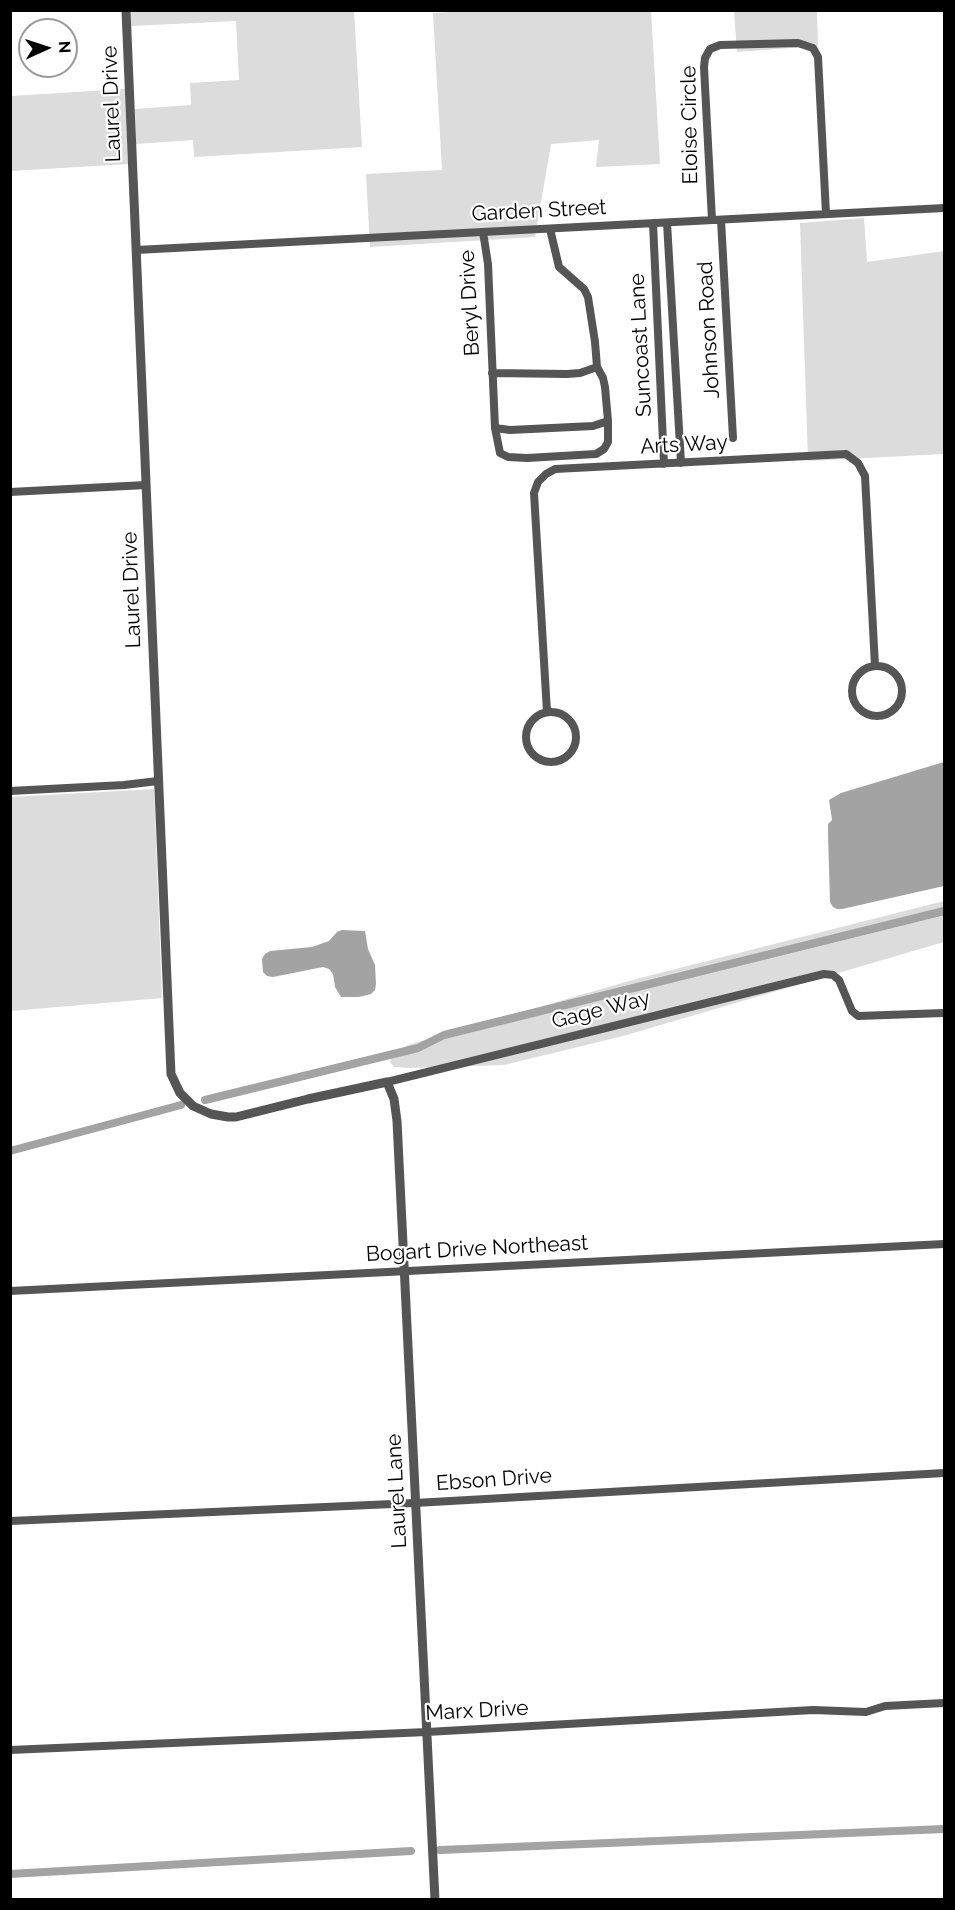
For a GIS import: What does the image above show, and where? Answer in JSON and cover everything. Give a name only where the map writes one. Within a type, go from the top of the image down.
[{"type":"street","name":"Laurel Drive","points":[[126,10],[171,1074],[180,1093],[202,1110],[228,1117],[246,1115]]},
{"type":"street","name":"Eloise Circle","points":[[712,220],[704,68],[705,58],[710,49],[720,45],[798,43],[813,48],[818,57],[826,214]]},
{"type":"street","name":"Garden Street","points":[[136,250],[945,208]]},
{"type":"street","name":"Johnson Road","points":[[721,220],[733,438]]},
{"type":"street","name":"Suncoast Lane","points":[[653,223],[663,464]]},
{"type":"street","name":"Suncoast Lane","points":[[667,223],[681,463]]},
{"type":"street","name":"Beryl Drive","points":[[483,232],[488,264],[495,428],[500,453],[508,457],[596,454],[604,449],[608,442],[608,421],[603,378],[597,367],[588,297],[584,289],[559,267],[550,229]]},
{"type":"street","name":"Beryl Drive","points":[[492,373],[567,374],[580,373],[597,367]]},
{"type":"street","points":[[495,428],[510,430],[593,426],[608,421]]},
{"type":"street","name":"Arts Way","points":[[547,712],[534,493],[538,482],[555,469],[846,454],[858,463],[864,476],[875,666]]},
{"type":"street","points":[[10,492],[146,485]]},
{"type":"street","points":[[875,666],[890,670],[896,675],[902,689],[898,704],[887,715],[879,717],[864,714],[858,709],[852,694],[855,678],[867,668],[875,666]]},
{"type":"street","points":[[547,712],[555,712],[569,719],[576,733],[574,749],[569,755],[555,762],[538,759],[527,745],[528,728],[532,720],[547,712]]},
{"type":"street","points":[[10,790],[124,785],[158,781]]},
{"type":"street","name":"Gage Way","points":[[246,1115],[824,974],[833,975],[839,980],[852,1011],[858,1016],[945,1013]]},
{"type":"street","name":"Laurel Lane","points":[[387,1082],[396,1110],[435,1899]]},
{"type":"street","name":"Bogart Drive Northeast","points":[[10,1291],[945,1244]]},
{"type":"street","name":"Ebson Drive","points":[[10,1521],[415,1503],[945,1473]]},
{"type":"street","name":"Marx Drive","points":[[10,1750],[427,1732],[813,1710],[866,1712],[885,1707],[945,1703]]},
{"type":"shaded area","points":[[481,10],[651,11],[660,164],[596,167],[599,140],[551,144],[535,237],[370,247],[366,174],[442,170],[433,13]]},
{"type":"shaded area","points":[[131,11],[354,11],[362,147],[194,157],[193,140],[136,144],[135,109],[191,105],[190,83],[239,80],[236,21],[131,26]]},
{"type":"shaded area","points":[[734,11],[817,11],[818,46],[737,52]]},
{"type":"shaded area","points":[[125,89],[128,164],[11,171],[11,96]]},
{"type":"shaded area","points":[[864,218],[867,262],[944,251],[944,454],[808,461],[800,223]]},
{"type":"shaded area","points":[[944,762],[944,886],[842,909],[833,907],[830,902],[828,824],[832,820],[829,800],[841,793]]},
{"type":"shaded area","points":[[154,789],[162,998],[11,1011],[11,797]]},
{"type":"shaded area","points":[[944,901],[944,942],[623,1036],[504,1065],[410,1068],[394,1067],[390,1062],[394,1053],[408,1045],[456,1031],[636,979]]},
{"type":"shaded area","points":[[342,930],[365,931],[368,949],[375,965],[376,984],[371,994],[341,997],[335,987],[333,974],[329,969],[323,967],[273,977],[263,972],[262,959],[270,951],[312,947],[329,941]]},
{"type":"waterway","points":[[205,1100],[418,1048],[444,1035],[944,911]]},
{"type":"waterway","points":[[10,1151],[181,1105]]},
{"type":"waterway","points":[[440,1850],[944,1829]]},
{"type":"waterway","points":[[10,1874],[411,1851]]}]
